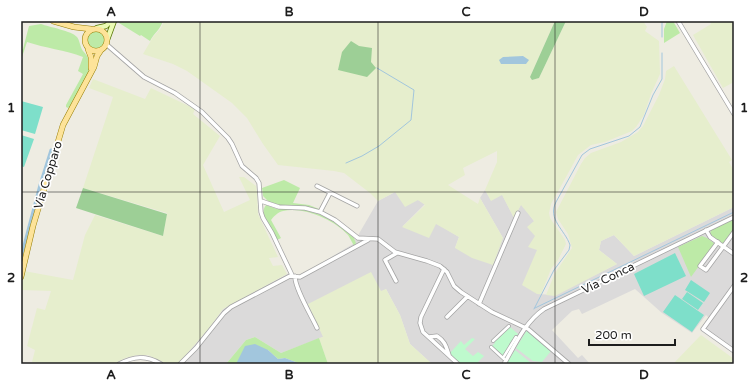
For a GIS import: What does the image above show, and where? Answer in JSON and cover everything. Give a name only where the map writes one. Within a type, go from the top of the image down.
[{"type":"main road","points":[[53,21],[84,29],[95,29],[104,33],[106,42]]},
{"type":"main road","points":[[84,39],[86,34],[95,29],[106,26],[111,21]]},
{"type":"main road","points":[[106,42],[114,21]]},
{"type":"main road","points":[[74,27],[82,34],[84,39]]},
{"type":"main road","name":"Via Copparo","points":[[84,39],[91,55],[92,62],[88,77]]},
{"type":"main road","name":"Via Copparo","points":[[21,277],[33,226],[60,135],[66,119],[94,67],[98,54],[106,42]]},
{"type":"main road","points":[[87,48],[93,51],[101,50]]},
{"type":"street","points":[[678,21],[734,114]]},
{"type":"street","points":[[106,42],[144,77],[179,96],[202,112],[219,128],[232,144],[242,166],[258,180],[260,186],[263,218],[272,232],[317,328]]},
{"type":"street","points":[[317,186],[357,206]]},
{"type":"street","points":[[320,212],[330,193]]},
{"type":"street","points":[[261,201],[278,207],[304,208],[320,212],[335,220],[360,241]]},
{"type":"street","points":[[478,304],[518,213]]},
{"type":"street","name":"Via Conca","points":[[504,361],[535,316],[544,309],[734,217]]},
{"type":"street","points":[[706,230],[708,235],[734,254]]},
{"type":"street","points":[[718,242],[700,266],[706,270],[734,232]]},
{"type":"street","points":[[180,364],[199,344],[228,308],[293,276],[300,277],[355,247],[360,241],[373,239],[382,241],[397,253],[433,262],[444,269],[454,286],[467,297],[501,317],[526,328],[569,364]]},
{"type":"street","points":[[396,281],[386,260],[397,253]]},
{"type":"street","points":[[444,269],[420,321],[421,328],[427,336],[458,364]]},
{"type":"street","points":[[734,286],[703,329],[734,351]]},
{"type":"street","points":[[730,291],[734,294]]},
{"type":"street","points":[[447,317],[467,297]]},
{"type":"street","points":[[493,341],[509,326]]},
{"type":"street","points":[[427,336],[432,338],[437,336],[444,342],[449,356]]},
{"type":"street","points":[[491,347],[504,361],[516,337]]},
{"type":"street","points":[[119,364],[131,358],[141,357],[151,359],[161,364]]},
{"type":"shaded area","points":[[523,56],[529,60],[526,64],[501,64],[499,60],[503,57]]},
{"type":"shaded area","points":[[21,101],[43,107],[35,134],[21,130]]},
{"type":"shaded area","points":[[21,135],[34,139],[24,167],[21,166]]},
{"type":"shaded area","points":[[485,190],[491,200],[502,194],[514,218],[521,204],[534,221],[537,250],[537,294],[555,295],[617,264],[599,250],[601,241],[614,235],[634,256],[734,207],[734,354],[701,331],[709,318],[706,315],[692,333],[662,313],[635,289],[582,314],[579,309],[572,311],[552,330],[578,358],[582,355],[590,364],[432,364],[410,344],[400,315],[386,289],[323,337],[281,353],[255,337],[246,340],[226,364],[178,364],[210,327],[223,309],[289,273],[293,280],[353,244],[378,201],[395,192],[425,204],[403,226],[436,223],[459,237],[455,248],[503,238],[480,198]]},
{"type":"shaded area","points":[[675,253],[686,276],[644,296],[634,274]]},
{"type":"shaded area","points":[[691,280],[710,293],[704,302],[685,290]]},
{"type":"shaded area","points":[[687,292],[703,303],[698,310],[682,299]]},
{"type":"shaded area","points":[[675,295],[704,315],[692,332],[663,312]]},
{"type":"shaded area","points":[[255,344],[268,350],[278,359],[285,358],[301,364],[236,364],[245,346]]},
{"type":"green space","points":[[120,21],[163,21],[150,41],[119,23]]},
{"type":"green space","points":[[164,21],[555,21],[530,77],[532,80],[539,78],[566,21],[643,21],[647,27],[645,31],[659,41],[660,74],[644,115],[632,131],[605,142],[591,145],[578,155],[551,204],[549,213],[550,218],[565,240],[566,244],[558,260],[551,269],[541,294],[537,294],[522,285],[537,250],[528,247],[535,236],[527,227],[534,221],[521,205],[514,218],[502,195],[491,201],[485,190],[497,162],[497,151],[463,168],[465,175],[448,185],[478,204],[480,198],[503,238],[493,265],[472,258],[455,248],[459,237],[436,224],[429,238],[402,227],[425,205],[418,200],[405,207],[395,192],[378,201],[344,173],[278,165],[247,118],[232,103],[187,71],[173,64],[143,54],[153,37],[161,28]]},
{"type":"green space","points":[[555,21],[566,21],[539,78],[532,80],[530,77]]},
{"type":"green space","points":[[667,21],[673,21],[680,33],[664,43],[664,29]]},
{"type":"green space","points":[[710,21],[734,21],[734,82],[723,88],[693,35],[711,24]]},
{"type":"green space","points":[[41,24],[66,31],[77,37],[90,64],[88,74],[70,107],[68,108],[66,105],[83,74],[78,71],[83,57],[27,42],[21,57],[21,49],[23,49],[29,26]]},
{"type":"green space","points":[[96,31],[102,34],[105,40],[102,46],[96,49],[90,46],[87,40],[90,34]]},
{"type":"green space","points":[[351,41],[359,46],[372,48],[371,62],[376,68],[367,77],[338,70],[342,52]]},
{"type":"green space","points":[[674,66],[732,160],[729,162],[734,171],[734,207],[634,256],[614,235],[601,241],[599,250],[617,264],[555,296],[546,295],[555,273],[572,248],[568,234],[558,219],[556,212],[581,164],[591,153],[621,142],[638,132],[643,126],[659,95],[665,79],[666,71]]},
{"type":"green space","points":[[93,79],[145,99],[151,88],[195,109],[193,114],[220,136],[203,165],[224,212],[250,200],[239,177],[244,177],[256,186],[258,214],[278,257],[269,258],[273,266],[282,265],[287,274],[223,309],[210,327],[178,364],[167,364],[148,355],[137,355],[125,358],[114,364],[64,364],[32,362],[35,350],[27,346],[37,308],[45,310],[51,291],[21,290],[24,271],[73,280],[85,235],[95,215],[163,236],[167,213],[83,188],[113,97],[89,88]]},
{"type":"green space","points":[[284,180],[300,188],[293,203],[309,205],[319,209],[276,205],[270,203],[263,196],[262,188]]},
{"type":"green space","points":[[83,188],[167,214],[163,236],[76,208]]},
{"type":"green space","points":[[266,205],[277,209],[301,209],[319,214],[340,225],[354,238],[356,243],[354,246],[348,235],[342,229],[327,219],[309,212],[291,210],[279,212],[271,220],[281,238],[277,240],[265,218],[264,209]]},
{"type":"green space","points":[[734,219],[734,229],[723,245],[710,234],[711,230]]},
{"type":"green space","points":[[702,236],[715,244],[691,277],[678,247]]},
{"type":"green space","points":[[371,272],[381,291],[386,289],[400,315],[410,344],[432,364],[328,364],[319,338],[323,337],[308,304]]},
{"type":"green space","points":[[509,326],[518,334],[503,358],[491,347],[495,343],[493,341]]},
{"type":"green space","points":[[527,330],[551,351],[542,362],[533,361],[516,348]]},
{"type":"green space","points":[[701,335],[734,359],[731,364],[673,364]]},
{"type":"green space","points":[[255,337],[281,353],[319,338],[328,364],[301,364],[285,358],[278,359],[268,350],[236,364],[226,364],[246,340]]},
{"type":"green space","points":[[472,338],[475,339],[465,349],[473,356],[478,352],[484,356],[478,362],[480,364],[461,364],[449,354],[461,341],[464,345]]},
{"type":"green space","points":[[515,350],[531,363],[532,364],[506,364]]},
{"type":"waterway","points":[[662,21],[662,37]]},
{"type":"waterway","points":[[534,309],[554,270],[569,250],[570,245],[568,240],[555,219],[554,208],[556,202],[582,155],[590,149],[629,136],[640,127],[653,95],[662,79],[662,53]]},
{"type":"waterway","points":[[346,163],[379,146],[411,120],[414,90],[377,68]]},
{"type":"waterway","points":[[21,257],[51,150]]},
{"type":"waterway","points":[[535,308],[734,212]]}]
